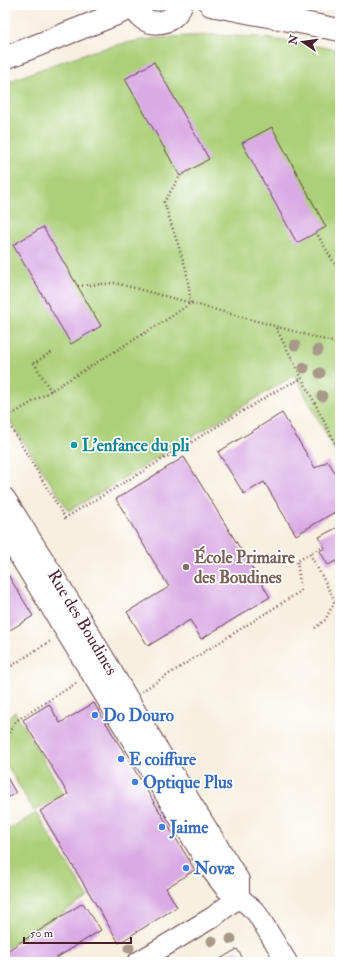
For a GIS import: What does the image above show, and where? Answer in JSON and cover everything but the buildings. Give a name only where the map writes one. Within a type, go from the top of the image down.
[{"type":"main road","points":[[5,58],[134,6],[143,19],[158,23],[172,18],[181,5]]},
{"type":"main road","points":[[211,5],[340,30]]},
{"type":"street","name":"Rue des Boudines","points":[[5,498],[21,521],[130,699],[158,749],[239,880],[238,897]]},
{"type":"street","name":"Rue des Boudines","points":[[5,529],[120,722],[135,743],[212,871],[225,888],[238,897]]},
{"type":"street","points":[[135,743],[158,749]]},
{"type":"street","points":[[138,962],[213,917],[238,897],[262,920],[287,962]]},
{"type":"path","points":[[180,176],[164,202],[186,269],[191,303]]},
{"type":"path","points":[[316,232],[340,273]]},
{"type":"path","points":[[78,286],[115,283],[276,328],[340,344]]},
{"type":"path","points":[[191,303],[51,391],[7,416],[10,426],[65,518],[281,388],[301,379]]},
{"type":"path","points":[[276,328],[340,452]]},
{"type":"path","points":[[51,391],[34,363],[52,352]]},
{"type":"path","points":[[130,699],[301,591],[297,561],[324,546]]},
{"type":"path","points":[[310,554],[340,610]]},
{"type":"path","points":[[315,628],[325,620],[335,601],[340,598]]},
{"type":"path","points":[[5,670],[58,637]]},
{"type":"path","points":[[5,740],[16,721],[83,678]]},
{"type":"green space","points":[[214,35],[259,37],[340,50],[340,461],[295,375],[69,511],[10,421],[5,424],[5,83],[67,60],[115,45],[141,40]]},
{"type":"green space","points":[[15,712],[64,794],[34,811],[5,762],[5,715],[10,716]]},
{"type":"green space","points":[[36,813],[88,897],[5,949],[5,832]]},
{"type":"place","name":"L'enfance du pli","points":[[74,445]]},
{"type":"place","name":"École Primaire des Boudines","points":[[186,567]]},
{"type":"place","name":"Do Douro","points":[[95,715]]},
{"type":"place","name":"E coiffure","points":[[121,759]]},
{"type":"place","name":"Optique Plus","points":[[135,782]]},
{"type":"place","name":"Jaime","points":[[162,827]]},
{"type":"place","name":"Novæ","points":[[186,868]]}]
